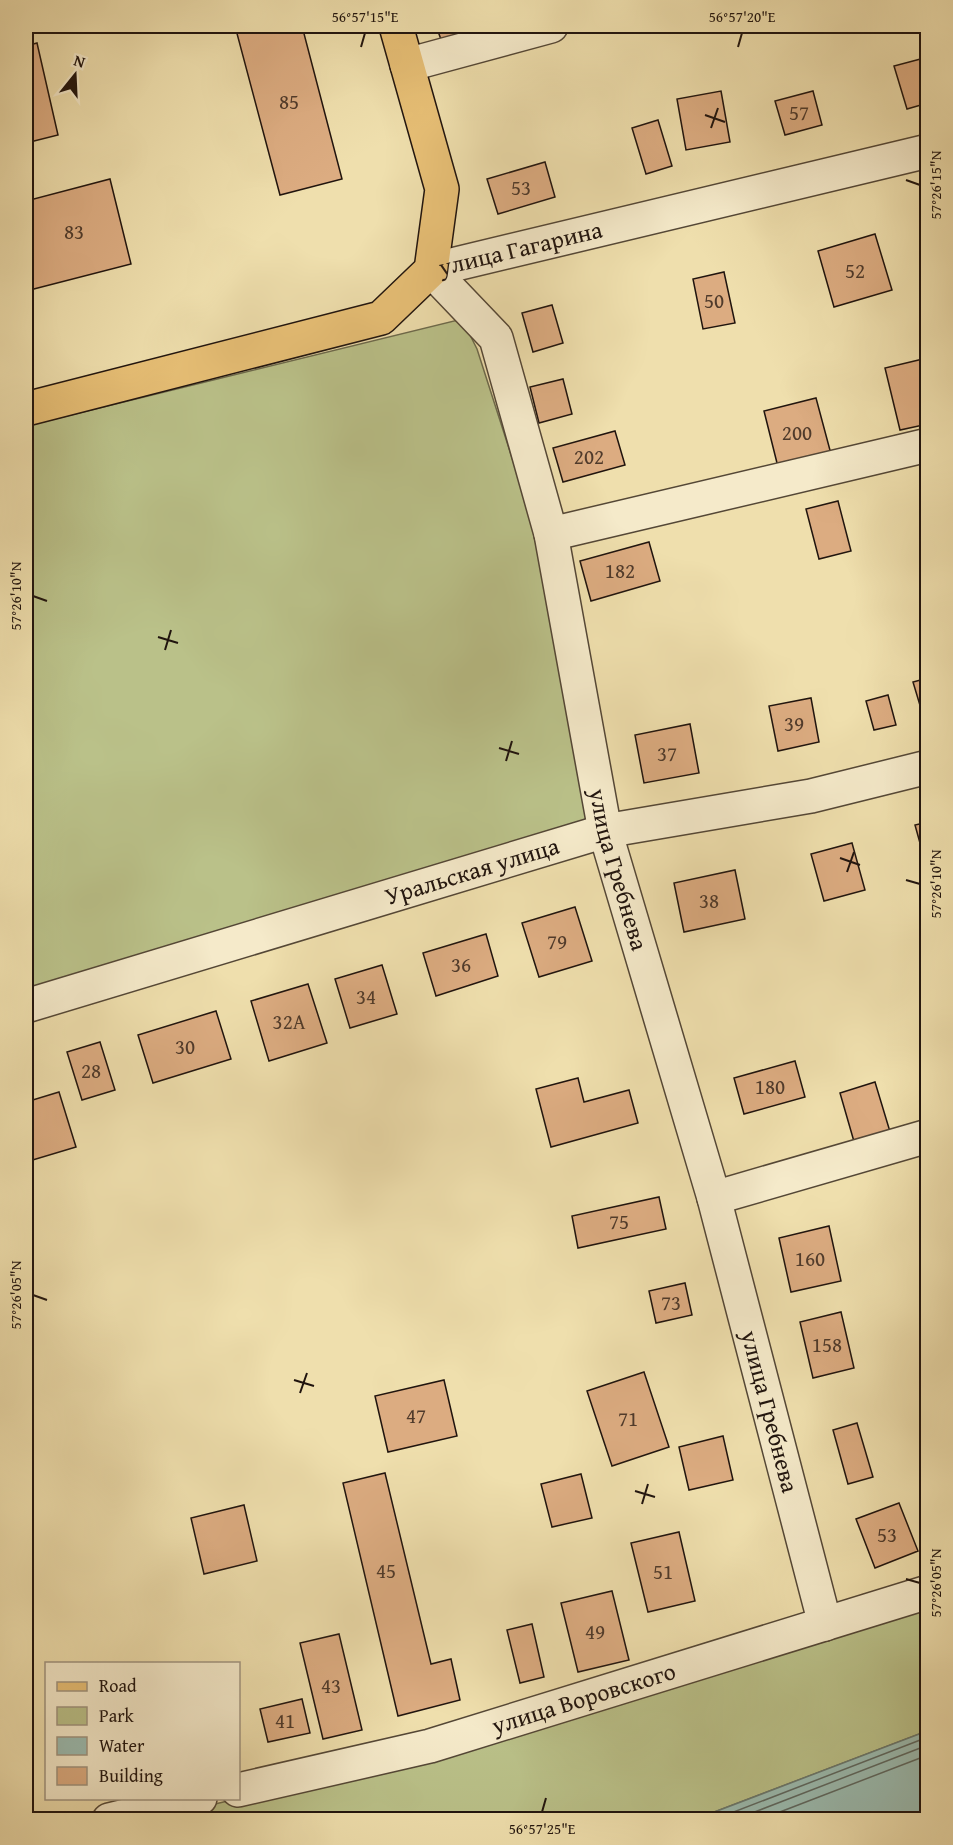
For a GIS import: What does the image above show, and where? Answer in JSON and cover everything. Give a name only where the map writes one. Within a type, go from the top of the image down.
[{"type":"main road","points":[[396,26],[442,189],[431,270]]},
{"type":"main road","name":"улица Гагарина","points":[[26,410],[381,318],[431,270]]},
{"type":"street","points":[[406,64],[551,26]]},
{"type":"street","name":"улица Гагарина","points":[[431,270],[927,151]]},
{"type":"street","name":"улица Гребнева","points":[[431,270],[496,338],[551,534],[605,831],[714,1198],[825,1624]]},
{"type":"street","points":[[551,534],[927,445]]},
{"type":"street","name":"Уральская улица","points":[[26,1006],[605,831],[811,796],[927,767]]},
{"type":"street","points":[[714,1198],[927,1136]]},
{"type":"street","name":"улица Воровского","points":[[240,1790],[430,1746],[927,1592]]},
{"type":"street","points":[[109,1820],[192,1800]]},
{"type":"green space","points":[[462,319],[477,349],[543,554],[591,818],[26,994],[26,426]]},
{"type":"green space","points":[[927,1604],[927,1731],[696,1819],[148,1820],[240,1800],[240,1798]]},
{"type":"water","points":[[927,1731],[927,1819],[696,1819]]},
{"type":"building","points":[[235,26],[302,26],[342,179],[280,195]]},
{"type":"building","points":[[436,26],[493,26],[442,42]]},
{"type":"building","points":[[37,43],[58,135],[26,143],[26,46]]},
{"type":"building","points":[[928,57],[928,103],[907,109],[894,66]]},
{"type":"building","points":[[721,91],[730,142],[686,150],[677,99]]},
{"type":"building","points":[[813,91],[822,125],[785,135],[775,101]]},
{"type":"building","points":[[658,120],[672,166],[646,174],[632,128]]},
{"type":"building","points":[[545,162],[555,197],[498,214],[487,179]]},
{"type":"building","points":[[110,179],[131,264],[26,291],[26,201]]},
{"type":"building","points":[[875,234],[892,290],[834,307],[818,251]]},
{"type":"building","points":[[724,272],[735,323],[703,329],[693,279]]},
{"type":"building","points":[[552,305],[563,343],[533,352],[522,313]]},
{"type":"building","points":[[927,358],[928,424],[900,430],[885,368]]},
{"type":"building","points":[[563,379],[572,414],[539,423],[530,387]]},
{"type":"building","points":[[816,398],[831,454],[778,467],[764,411]]},
{"type":"building","points":[[615,431],[625,465],[563,482],[553,448]]},
{"type":"building","points":[[928,481],[928,505],[921,483]]},
{"type":"building","points":[[838,501],[851,551],[819,559],[806,509]]},
{"type":"building","points":[[649,542],[660,581],[591,601],[580,561]]},
{"type":"building","points":[[928,678],[928,721],[925,722],[913,682]]},
{"type":"building","points":[[888,695],[896,725],[874,730],[866,701]]},
{"type":"building","points":[[811,698],[819,742],[778,751],[769,706]]},
{"type":"building","points":[[690,724],[699,773],[644,783],[635,735]]},
{"type":"building","points":[[928,822],[928,872],[915,825]]},
{"type":"building","points":[[852,843],[865,890],[824,901],[811,854]]},
{"type":"building","points":[[735,870],[745,919],[684,932],[674,883]]},
{"type":"building","points":[[575,907],[592,961],[539,977],[522,923]]},
{"type":"building","points":[[486,934],[498,976],[436,996],[423,953]]},
{"type":"building","points":[[382,965],[397,1014],[350,1028],[335,979]]},
{"type":"building","points":[[308,984],[327,1043],[269,1061],[251,1001]]},
{"type":"building","points":[[216,1011],[231,1059],[153,1083],[138,1035]]},
{"type":"building","points":[[100,1042],[115,1090],[82,1100],[67,1052]]},
{"type":"building","points":[[795,1061],[805,1097],[744,1114],[734,1078]]},
{"type":"building","points":[[928,1068],[928,1095],[920,1071]]},
{"type":"building","points":[[578,1078],[584,1102],[629,1090],[638,1123],[551,1147],[536,1089]]},
{"type":"building","points":[[875,1082],[891,1135],[855,1145],[840,1093]]},
{"type":"building","points":[[59,1092],[76,1147],[26,1162],[26,1102]]},
{"type":"building","points":[[659,1197],[666,1229],[578,1248],[572,1216]]},
{"type":"building","points":[[829,1226],[841,1281],[791,1292],[779,1238]]},
{"type":"building","points":[[685,1283],[692,1315],[656,1323],[649,1291]]},
{"type":"building","points":[[841,1312],[854,1368],[813,1378],[800,1322]]},
{"type":"building","points":[[644,1372],[669,1447],[612,1466],[587,1391]]},
{"type":"building","points":[[444,1380],[457,1436],[388,1452],[375,1396]]},
{"type":"building","points":[[857,1423],[873,1477],[848,1484],[833,1430]]},
{"type":"building","points":[[723,1436],[733,1480],[689,1490],[679,1447]]},
{"type":"building","points":[[385,1473],[431,1664],[451,1659],[460,1700],[398,1716],[343,1483]]},
{"type":"building","points":[[581,1474],[592,1518],[552,1527],[541,1484]]},
{"type":"building","points":[[899,1503],[918,1551],[875,1568],[856,1519]]},
{"type":"building","points":[[244,1505],[257,1561],[204,1574],[191,1518]]},
{"type":"building","points":[[679,1532],[695,1601],[648,1612],[631,1543]]},
{"type":"building","points":[[612,1591],[629,1660],[578,1672],[561,1603]]},
{"type":"building","points":[[532,1624],[544,1677],[520,1683],[507,1630]]},
{"type":"building","points":[[339,1634],[362,1730],[323,1739],[300,1643]]},
{"type":"building","points":[[302,1699],[310,1733],[268,1742],[260,1709]]}]
